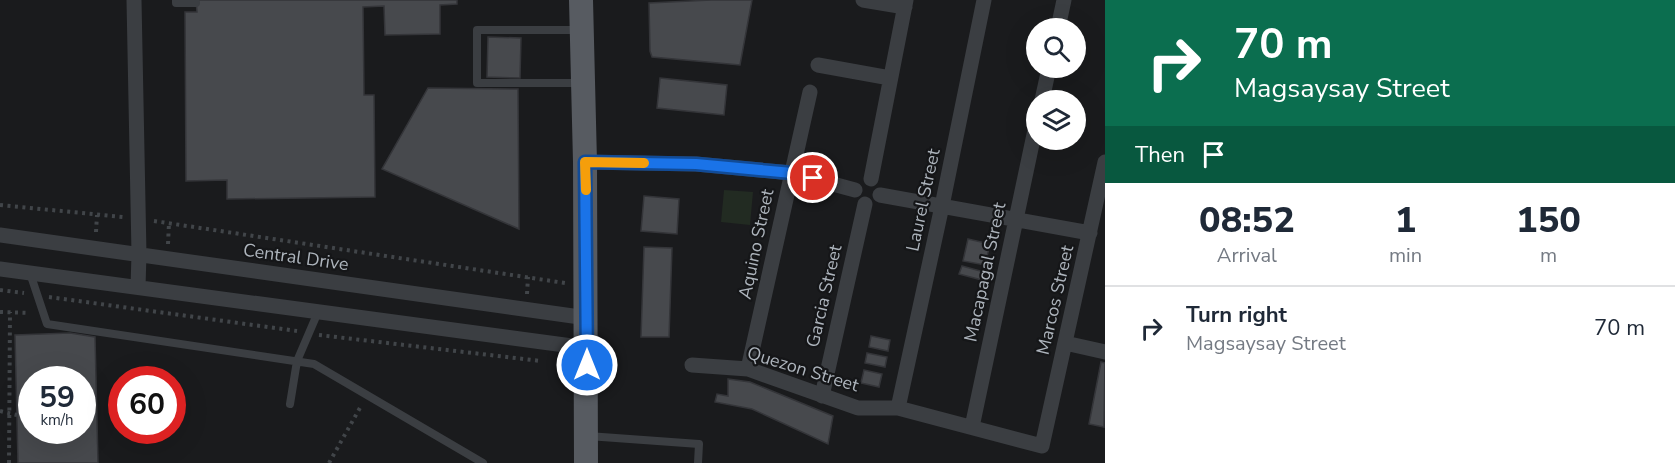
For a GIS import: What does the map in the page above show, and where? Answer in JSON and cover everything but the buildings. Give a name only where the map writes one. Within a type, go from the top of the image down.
[{"type":"main road","points":[[581,0],[587,286],[586,463]]},
{"type":"street","points":[[134,0],[138,287]]},
{"type":"street","points":[[863,0],[905,4],[871,179]]},
{"type":"street","name":"Laurel Street","points":[[898,408],[984,0]]},
{"type":"street","points":[[1060,18],[1064,0]]},
{"type":"street","points":[[818,65],[890,78]]},
{"type":"street","name":"Aquino Street","points":[[748,369],[810,92]]},
{"type":"street","name":"Macapagal Street","points":[[972,427],[1031,150]]},
{"type":"street","points":[[585,162],[696,164],[792,173],[855,190]]},
{"type":"street","name":"Marcos Street","points":[[1042,446],[1105,162]]},
{"type":"street","points":[[871,179],[880,187],[880,195],[874,202],[865,204],[857,199],[855,190],[859,182],[871,179]]},
{"type":"street","points":[[880,195],[1090,233]]},
{"type":"street","name":"Garcia Street","points":[[822,396],[865,204]]},
{"type":"street","name":"Central Drive","points":[[0,235],[587,318]]},
{"type":"street","points":[[0,269],[586,348]]},
{"type":"street","points":[[1065,343],[1105,352]]},
{"type":"street","name":"Quezon Street","points":[[692,365],[748,369],[858,408],[898,408],[1042,446]]},
{"type":"lane","points":[[176,0],[176,3],[196,3]]},
{"type":"lane","points":[[582,30],[477,30],[477,83],[584,83]]},
{"type":"lane","points":[[30,273],[46,324],[314,364],[483,463]]},
{"type":"lane","points":[[290,404],[297,361],[318,312]]},
{"type":"lane","points":[[587,435],[699,444],[698,463]]},
{"type":"path","points":[[0,205],[138,219],[587,286]]},
{"type":"path","points":[[0,290],[309,333],[543,361]]},
{"type":"path","points":[[0,312],[43,313]]},
{"type":"path","points":[[9,463],[10,312]]},
{"type":"path","points":[[328,463],[368,395]]},
{"type":"path","points":[[0,411],[17,415]]},
{"type":"shaded area","points":[[724,190],[753,192],[750,225],[721,222]]},
{"type":"slow traffic","points":[[586,190],[585,162],[644,163]]},
{"type":"route","points":[[587,365],[585,162],[696,164],[792,173],[813,178]]}]
